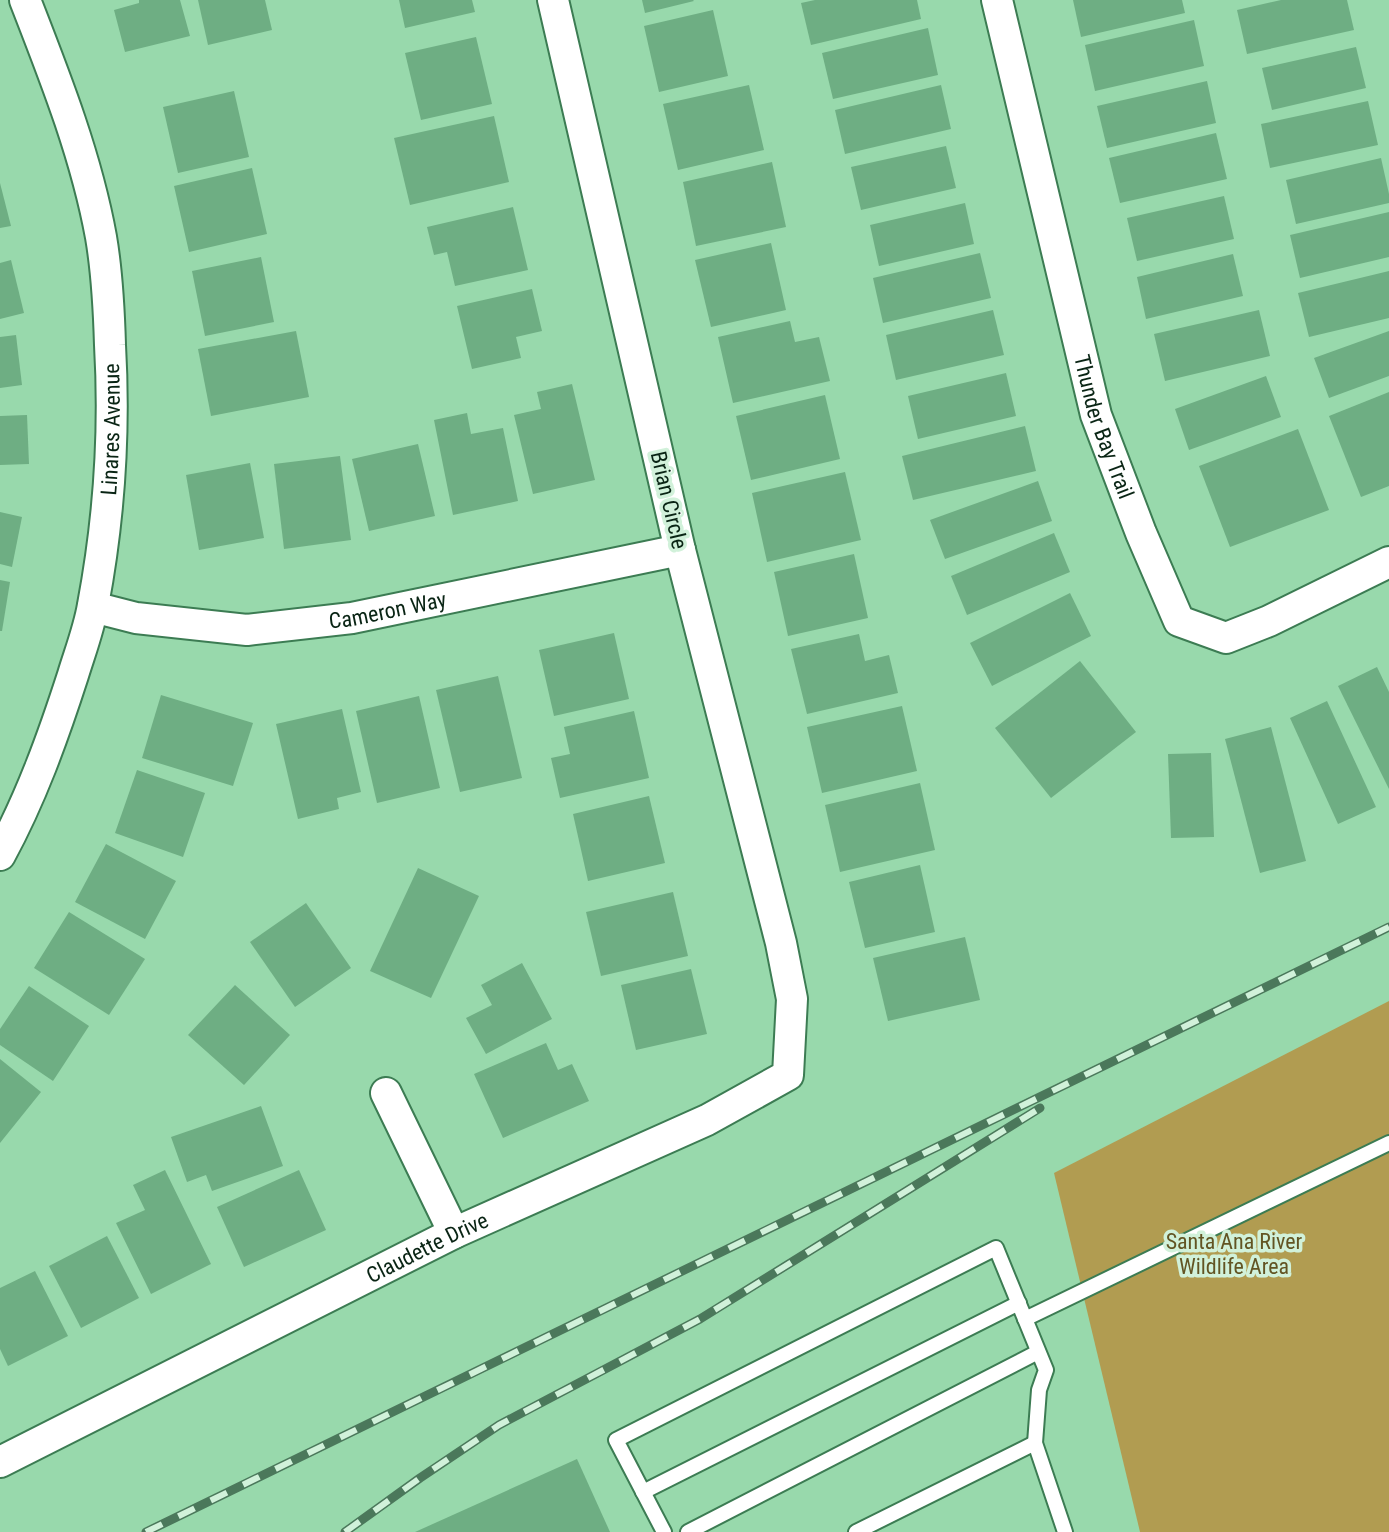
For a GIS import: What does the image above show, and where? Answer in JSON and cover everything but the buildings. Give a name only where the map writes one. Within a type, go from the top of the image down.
[{"type":"street","name":"Linares Avenue","points":[[0,855],[56,729],[93,607],[104,526],[113,392],[101,238],[85,170],[62,96],[25,0]]},
{"type":"street","name":"Brian Circle","points":[[553,0],[680,550],[781,943],[792,999]]},
{"type":"street","name":"Thunder Bay Trail","points":[[997,0],[1096,415],[1179,621],[1226,638],[1269,621],[1389,562]]},
{"type":"street","name":"Cameron Way","points":[[93,607],[136,618],[247,630],[352,618],[680,550]]},
{"type":"street","name":"Claudette Drive","points":[[0,1462],[454,1233],[707,1120],[788,1075],[792,999]]},
{"type":"street","points":[[386,1093],[454,1233]]},
{"type":"lane","points":[[1025,1319],[1389,1143]]},
{"type":"lane","points":[[664,1532],[616,1440],[996,1248],[1046,1370],[1039,1390],[1035,1443],[1065,1532]]},
{"type":"lane","points":[[643,1492],[1019,1303]]},
{"type":"lane","points":[[688,1532],[1038,1352]]},
{"type":"lane","points":[[856,1532],[1035,1443]]},
{"type":"green space","name":"Santa Ana River Wildlife Area","points":[[1389,1001],[1389,1532],[1140,1532],[1054,1173]]},
{"type":"railway","points":[[146,1532],[1389,927]]},
{"type":"railway","points":[[345,1532],[499,1425],[700,1319],[1040,1108]]}]
